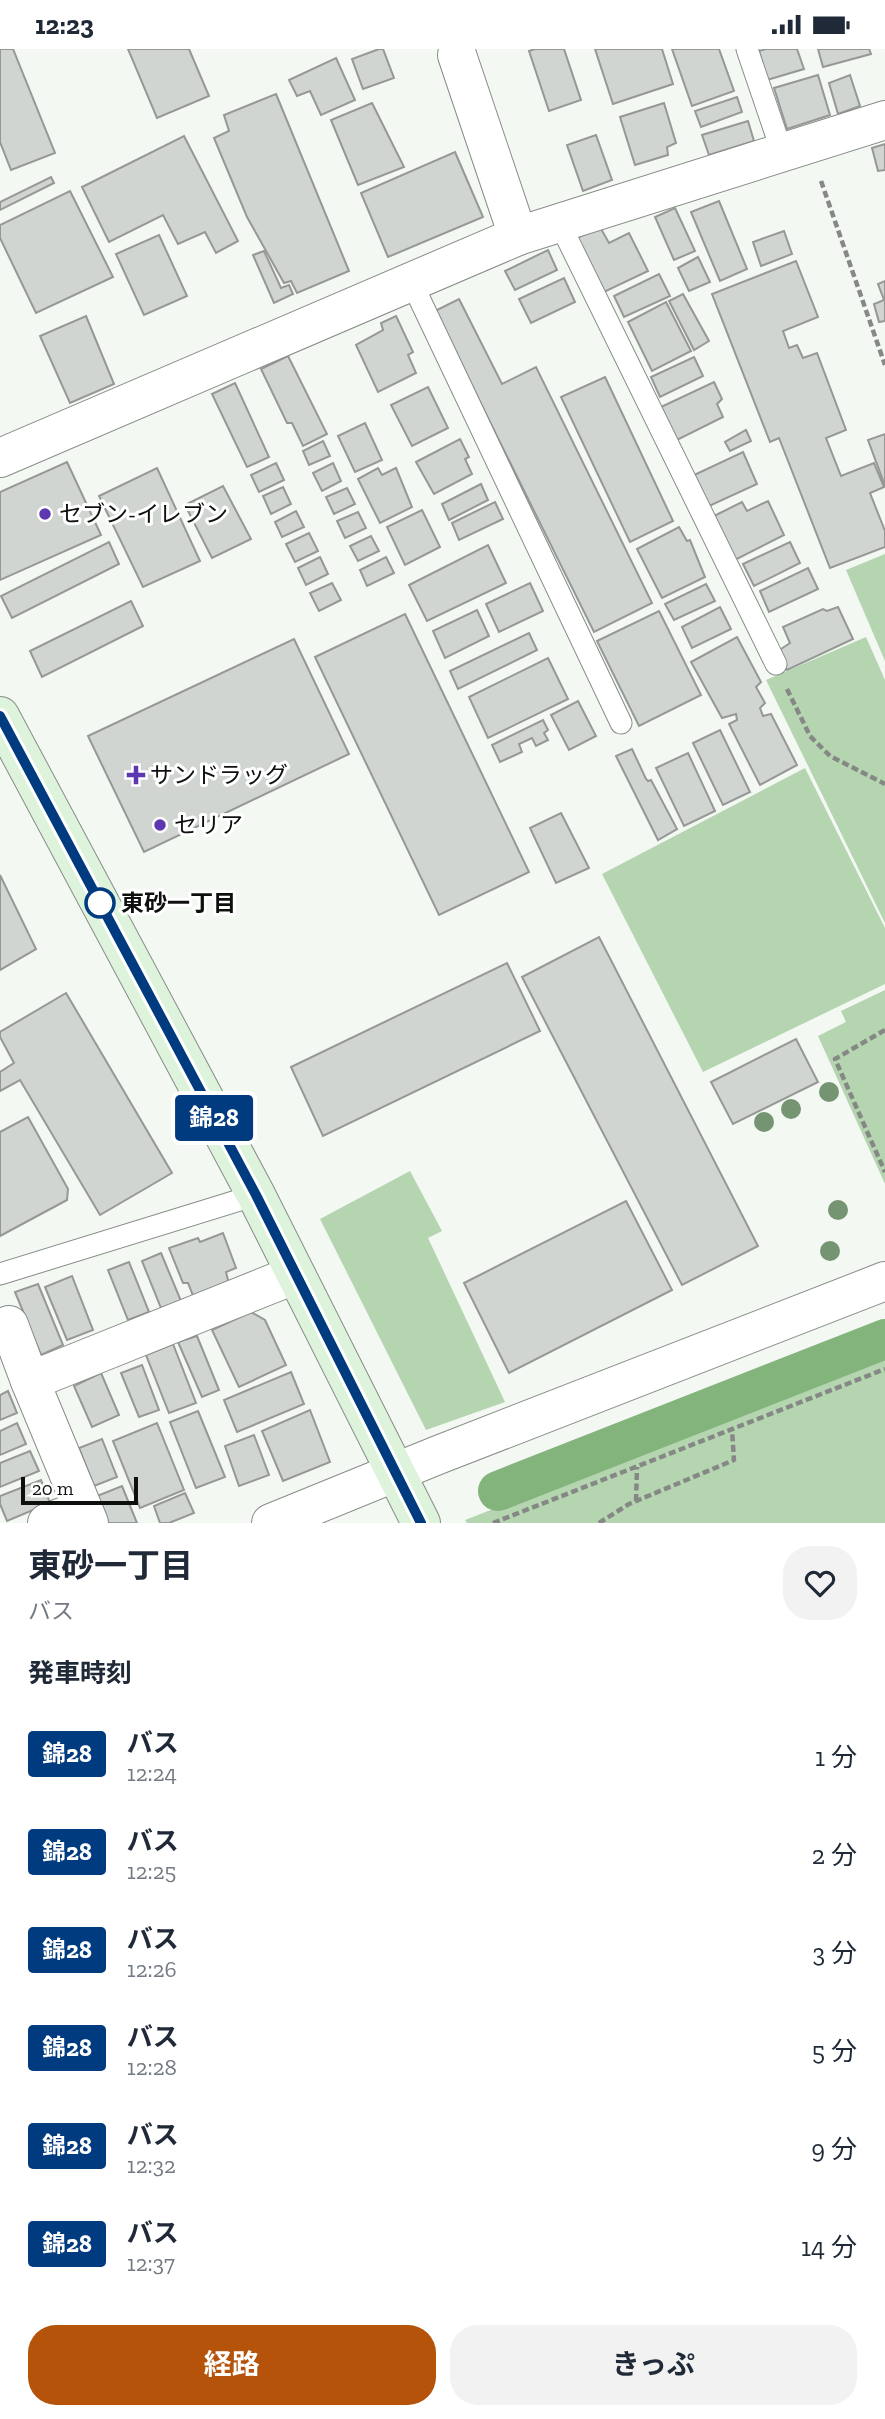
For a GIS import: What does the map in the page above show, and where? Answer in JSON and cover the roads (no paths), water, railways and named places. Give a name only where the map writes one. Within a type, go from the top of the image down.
[{"type":"street","points":[[457,55],[518,236]]},
{"type":"street","points":[[0,458],[518,236],[885,120]]},
{"type":"street","points":[[0,716],[256,1195],[421,1523]]},
{"type":"street","points":[[30,1381],[294,1275]]},
{"type":"street","points":[[271,1523],[450,1450],[885,1281]]},
{"type":"street","points":[[9,1325],[86,1516],[47,1523]]},
{"type":"lane","points":[[747,49],[795,148]]},
{"type":"lane","points":[[559,222],[776,664]]},
{"type":"lane","points":[[411,281],[621,723]]},
{"type":"lane","points":[[0,1274],[256,1195]]},
{"type":"waterway","points":[[498,1491],[885,1339]]},
{"type":"place","name":"セブン-イレブン","points":[[45,514]]},
{"type":"place","name":"サンドラッグ","points":[[136,775]]},
{"type":"place","name":"セリア","points":[[160,825]]},
{"type":"place","name":"東砂一丁目","points":[[100,903]]}]
